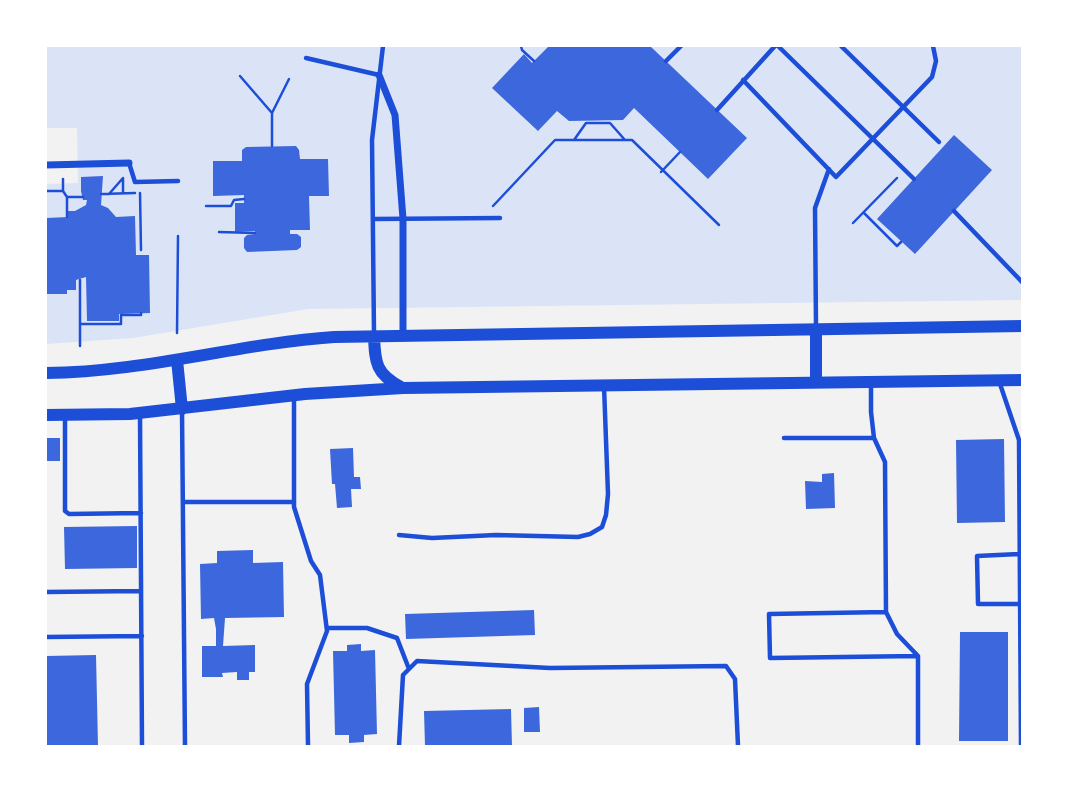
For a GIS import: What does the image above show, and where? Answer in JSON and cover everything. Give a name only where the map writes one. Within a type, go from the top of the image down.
[{"type":"main road","points":[[46,373],[126,369],[298,339],[1023,326]]},
{"type":"main road","points":[[816,330],[816,382]]},
{"type":"main road","points":[[374,336],[377,367],[387,380],[403,387]]},
{"type":"main road","points":[[177,360],[182,408]]},
{"type":"main road","points":[[46,415],[140,413],[294,395],[403,387],[1023,380]]},
{"type":"street","points":[[379,75],[395,115],[403,219],[403,336]]},
{"type":"street","points":[[46,165],[129,163]]},
{"type":"lane","points":[[374,336],[372,140],[383,46]]},
{"type":"lane","points":[[666,61],[681,46]]},
{"type":"lane","points":[[717,110],[776,46],[914,179]]},
{"type":"lane","points":[[841,46],[939,142]]},
{"type":"lane","points":[[743,80],[836,177],[932,77],[936,61],[933,46]]},
{"type":"lane","points":[[306,58],[379,75]]},
{"type":"lane","points":[[129,163],[135,181],[178,181]]},
{"type":"lane","points":[[816,330],[814,208],[829,169]]},
{"type":"lane","points":[[954,211],[1023,283]]},
{"type":"lane","points":[[373,219],[500,218]]},
{"type":"lane","points":[[999,380],[1018,440],[1021,747]]},
{"type":"lane","points":[[871,382],[874,438],[885,462],[886,612],[897,634],[918,656],[918,747]]},
{"type":"lane","points":[[400,535],[432,538],[496,535],[578,537],[602,527],[608,494],[604,386]]},
{"type":"lane","points":[[294,395],[294,507],[311,561],[320,575],[327,628],[307,684],[308,747]]},
{"type":"lane","points":[[182,408],[185,747]]},
{"type":"lane","points":[[140,413],[142,747]]},
{"type":"lane","points":[[65,415],[65,511],[69,514],[141,513]]},
{"type":"lane","points":[[784,438],[874,438]]},
{"type":"lane","points":[[183,502],[294,502]]},
{"type":"lane","points":[[1018,604],[978,604],[977,556],[1019,554]]},
{"type":"lane","points":[[46,592],[141,591]]},
{"type":"lane","points":[[886,612],[769,614],[769,658],[918,656]]},
{"type":"lane","points":[[327,628],[367,628],[397,638],[409,669]]},
{"type":"lane","points":[[46,637],[142,636]]},
{"type":"lane","points":[[399,747],[403,675],[417,661],[550,668],[726,666],[735,680],[738,747]]},
{"type":"path","points":[[521,46],[534,61]]},
{"type":"path","points":[[240,76],[272,113]]},
{"type":"path","points":[[272,146],[272,113],[289,79]]},
{"type":"path","points":[[573,140],[586,123],[598,122],[610,123],[625,140]]},
{"type":"path","points":[[494,206],[555,140],[632,140],[719,225]]},
{"type":"path","points":[[662,171],[680,152]]},
{"type":"path","points":[[109,194],[123,178],[123,193]]},
{"type":"path","points":[[853,223],[897,178]]},
{"type":"path","points":[[63,179],[67,217]]},
{"type":"path","points":[[46,191],[63,191]]},
{"type":"path","points":[[140,193],[138,219],[141,250]]},
{"type":"path","points":[[101,194],[148,193]]},
{"type":"path","points":[[67,197],[83,197]]},
{"type":"path","points":[[206,206],[231,206],[234,200],[244,198]]},
{"type":"path","points":[[864,213],[897,246],[901,242]]},
{"type":"path","points":[[219,232],[255,233]]},
{"type":"path","points":[[177,334],[178,236]]},
{"type":"path","points":[[80,280],[80,346]]},
{"type":"path","points":[[80,324],[121,324],[121,316],[141,313]]},
{"type":"shaded area","points":[[46,46],[1022,46],[1022,300],[308,309],[133,338],[46,344],[46,184],[78,183],[77,128],[46,128]]},
{"type":"building","points":[[549,46],[650,46],[747,138],[708,179],[634,108],[623,120],[569,121],[557,111],[538,131],[492,88],[524,54],[532,63]]},
{"type":"building","points":[[954,135],[992,170],[915,254],[877,219]]},
{"type":"building","points":[[296,146],[300,159],[328,159],[329,196],[309,196],[310,230],[290,230],[290,234],[301,237],[301,247],[297,250],[247,252],[244,238],[255,234],[255,231],[235,232],[235,203],[244,203],[244,195],[213,196],[213,161],[242,161],[242,150],[246,147]]},
{"type":"building","points":[[103,176],[101,205],[116,217],[135,216],[136,255],[149,255],[150,313],[119,314],[119,321],[87,321],[86,277],[76,280],[76,290],[67,290],[67,294],[46,294],[46,218],[68,217],[68,211],[75,211],[86,205],[87,200],[83,200],[81,191],[81,177]]},
{"type":"building","points":[[46,438],[60,438],[60,461],[46,461]]},
{"type":"building","points":[[1004,439],[1005,522],[957,523],[956,440]]},
{"type":"building","points":[[353,448],[354,477],[360,477],[361,489],[351,489],[352,507],[337,508],[335,484],[332,484],[330,449]]},
{"type":"building","points":[[834,473],[835,508],[806,509],[805,481],[822,482],[822,474]]},
{"type":"building","points":[[137,526],[137,568],[65,569],[64,527]]},
{"type":"building","points":[[253,550],[253,563],[283,562],[284,617],[225,618],[223,646],[255,645],[255,672],[249,672],[249,680],[237,680],[237,672],[222,673],[223,677],[202,677],[202,646],[216,646],[216,629],[214,618],[201,619],[200,564],[217,563],[217,551]]},
{"type":"building","points":[[534,610],[535,635],[406,639],[405,614]]},
{"type":"building","points":[[960,632],[1008,632],[1008,741],[959,741]]},
{"type":"building","points":[[361,644],[361,651],[375,650],[377,734],[364,735],[364,742],[349,743],[349,735],[335,735],[333,651],[347,651],[347,645]]},
{"type":"building","points":[[96,655],[98,746],[46,746],[46,656]]},
{"type":"building","points":[[539,707],[540,732],[524,732],[524,708]]},
{"type":"building","points":[[511,709],[512,746],[425,746],[424,711]]}]
